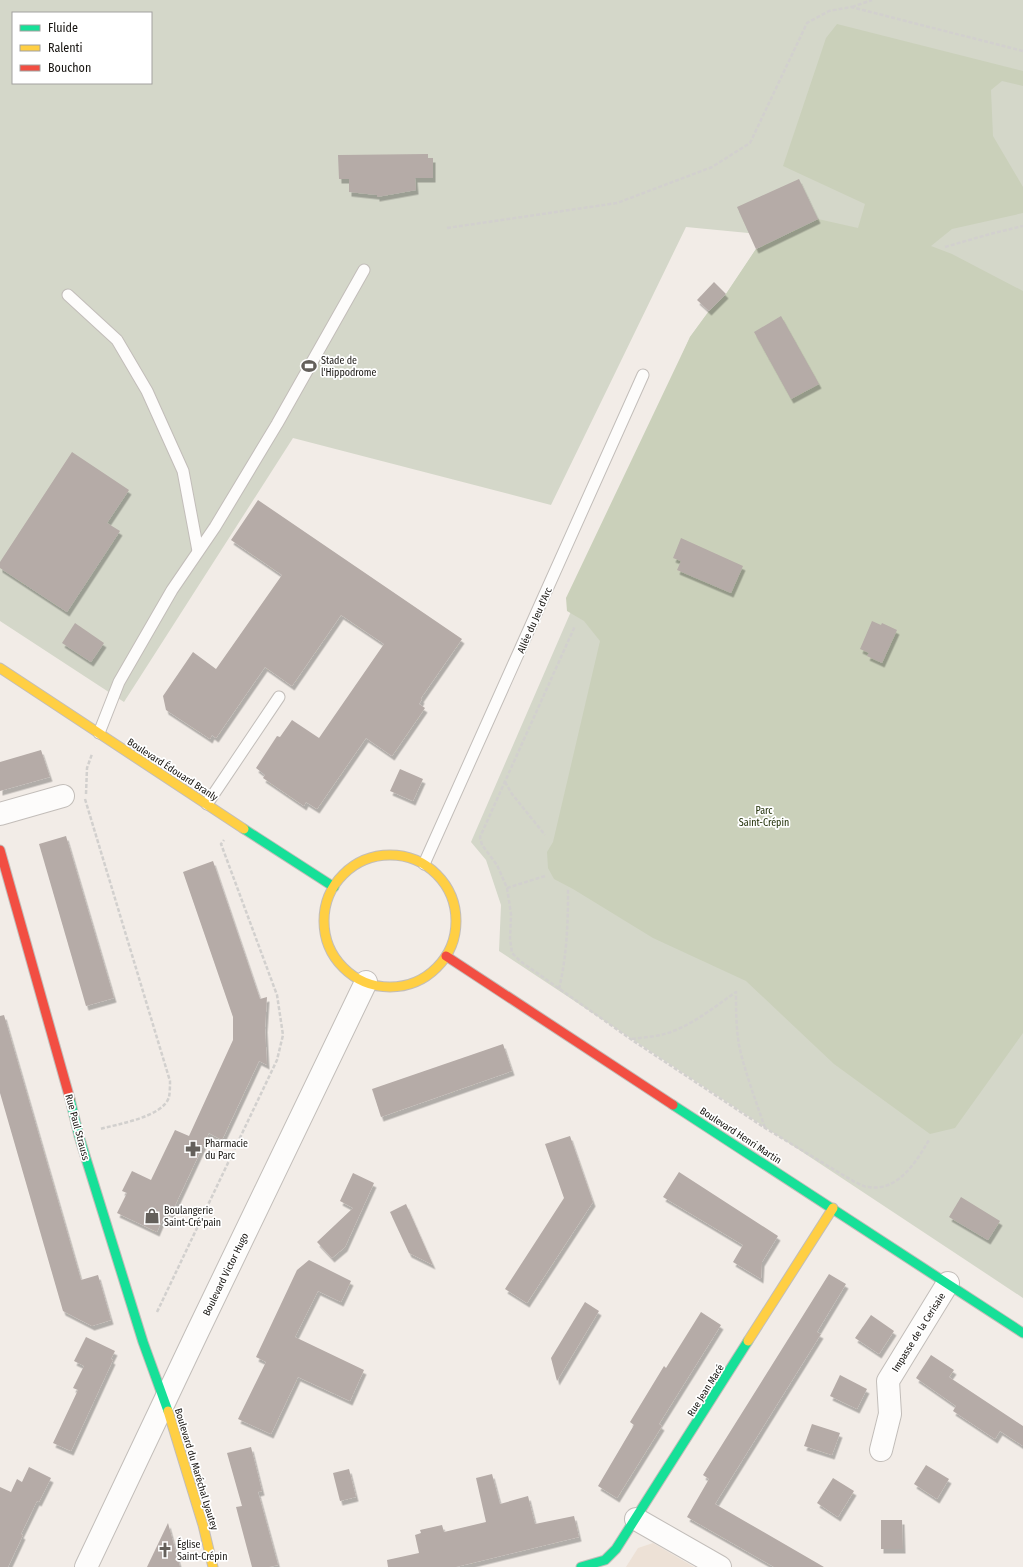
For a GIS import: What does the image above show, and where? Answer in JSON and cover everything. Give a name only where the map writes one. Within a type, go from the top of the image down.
[{"type":"street","name":"Boulevard Édouard Branly","points":[[0,668],[334,887]]},
{"type":"street","points":[[0,814],[63,796]]},
{"type":"street","name":"Rue Paul Strauss","points":[[0,850],[76,1119],[79,1136],[143,1342],[165,1401]]},
{"type":"street","points":[[383,855],[404,856],[424,864],[441,879],[452,898],[456,920],[453,942],[446,956],[443,961],[426,976],[406,985],[384,987],[362,981],[344,968],[331,951],[325,931],[325,910],[334,887],[345,872],[363,861],[383,855]]},
{"type":"street","name":"Boulevard Henri Martin","points":[[446,956],[1023,1333]]},
{"type":"street","name":"Boulevard Victor Hugo","points":[[86,1567],[366,982]]},
{"type":"street","name":"Rue Jean Macé","points":[[581,1567],[605,1564],[613,1553],[833,1208]]},
{"type":"street","name":"Impasse de la Cerisaie","points":[[881,1450],[890,1414],[888,1381],[948,1283]]},
{"type":"street","name":"Boulevard du Maréchal Lyautey","points":[[165,1401],[203,1525],[213,1567]]},
{"type":"street","points":[[636,1519],[720,1567]]},
{"type":"lane","points":[[99,733],[120,682],[172,590],[215,527],[277,424],[364,270]]},
{"type":"lane","points":[[68,295],[117,340],[147,392],[182,471],[198,551]]},
{"type":"lane","name":"Allée du Jeu d'Arc","points":[[424,864],[643,375]]},
{"type":"lane","points":[[207,804],[279,697]]},
{"type":"path","points":[[447,228],[617,203],[712,167],[750,143],[807,23],[830,11],[851,7],[872,0]]},
{"type":"path","points":[[851,7],[1023,51]]},
{"type":"path","points":[[946,247],[1023,226]]},
{"type":"path","points":[[575,626],[480,837],[482,845],[497,865],[507,888],[511,914],[510,939],[512,953],[520,961],[632,1040],[766,1128],[867,1188],[882,1187],[894,1182],[907,1173],[914,1166],[929,1140]]},
{"type":"path","points":[[79,1136],[156,1112],[164,1105],[169,1097],[170,1081],[85,802],[87,768],[99,733]]},
{"type":"path","points":[[505,782],[512,794],[545,835]]},
{"type":"path","points":[[143,1342],[277,1060],[283,1035],[277,995],[221,844],[235,823]]},
{"type":"path","points":[[507,888],[545,876]]},
{"type":"path","points":[[559,989],[565,964],[567,946],[568,889]]},
{"type":"path","points":[[632,1040],[656,1036],[677,1030],[712,1010],[736,992],[739,1044],[754,1098],[766,1128]]},
{"type":"shaded area","points":[[653,1543],[694,1567],[626,1567],[638,1548]]},
{"type":"green space","points":[[0,0],[1023,0],[1023,1298],[499,951],[501,905],[486,860],[471,842],[690,337],[709,311],[726,294],[756,249],[781,236],[686,227],[551,505],[293,438],[124,702],[0,621]]},
{"type":"green space","name":"Parc Saint-Crépin","points":[[837,24],[1023,71],[1023,86],[1002,81],[991,90],[993,136],[1023,187],[1023,213],[952,229],[931,246],[952,254],[1023,291],[1023,1033],[955,1128],[930,1134],[834,1064],[746,981],[653,938],[554,879],[548,868],[547,852],[553,842],[600,641],[584,621],[567,611],[566,598],[690,337],[709,311],[726,294],[756,249],[818,219],[858,228],[865,204],[783,166],[826,38]]},
{"type":"building","points":[[428,154],[428,158],[433,158],[433,178],[415,178],[416,190],[377,197],[377,195],[349,192],[349,179],[339,179],[338,155]]},
{"type":"building","points":[[799,179],[818,219],[756,249],[737,207]]},
{"type":"building","points":[[714,282],[726,294],[709,311],[697,300]]},
{"type":"building","points":[[781,316],[819,384],[791,399],[754,332]]},
{"type":"building","points":[[72,452],[129,490],[107,523],[120,531],[67,612],[0,568],[0,562]]},
{"type":"building","points":[[258,500],[462,639],[421,698],[422,699],[419,704],[425,708],[392,756],[366,738],[317,809],[306,802],[304,806],[263,778],[265,775],[256,768],[277,736],[280,737],[292,720],[319,738],[384,644],[341,615],[292,686],[265,667],[216,738],[212,735],[210,739],[166,710],[163,696],[193,652],[216,669],[282,575],[231,540]]},
{"type":"building","points":[[681,538],[743,566],[731,593],[677,570],[681,561],[673,558]]},
{"type":"building","points":[[872,621],[881,625],[882,623],[897,630],[882,663],[867,656],[869,653],[860,649]]},
{"type":"building","points":[[75,623],[104,643],[91,662],[62,643]]},
{"type":"building","points":[[41,750],[50,777],[0,791],[0,762]]},
{"type":"building","points":[[400,769],[423,779],[413,801],[390,791]]},
{"type":"building","points":[[66,836],[114,998],[86,1006],[39,844]]},
{"type":"building","points":[[213,861],[260,999],[267,997],[265,1028],[267,1065],[259,1061],[222,1140],[209,1133],[171,1214],[166,1211],[157,1232],[117,1213],[127,1193],[122,1191],[132,1171],[151,1180],[175,1130],[189,1136],[233,1040],[233,1017],[183,872]]},
{"type":"building","points":[[4,1015],[81,1280],[98,1275],[111,1320],[92,1326],[63,1311],[0,1093],[0,1016]]},
{"type":"building","points":[[503,1044],[512,1071],[381,1117],[372,1089]]},
{"type":"building","points":[[570,1136],[593,1202],[527,1303],[505,1289],[564,1198],[545,1144]]},
{"type":"building","points":[[679,1172],[778,1236],[762,1262],[761,1279],[733,1262],[743,1245],[663,1197]]},
{"type":"building","points":[[353,1173],[374,1183],[345,1247],[332,1258],[317,1242],[353,1208],[340,1201]]},
{"type":"building","points":[[961,1197],[1000,1221],[988,1240],[949,1217]]},
{"type":"building","points":[[406,1204],[433,1265],[409,1253],[390,1212]]},
{"type":"building","points":[[309,1260],[351,1281],[341,1302],[318,1291],[295,1337],[364,1370],[350,1401],[298,1377],[271,1434],[238,1419],[266,1362],[256,1357],[297,1270]]},
{"type":"building","points":[[829,1274],[846,1284],[817,1332],[821,1334],[715,1504],[824,1567],[774,1567],[687,1517],[709,1479],[703,1475]]},
{"type":"building","points":[[585,1302],[599,1311],[557,1381],[551,1358]]},
{"type":"building","points":[[701,1312],[721,1325],[659,1424],[662,1426],[617,1498],[598,1486],[634,1425],[630,1422],[664,1366],[666,1368]]},
{"type":"building","points":[[871,1315],[894,1331],[879,1354],[855,1338]]},
{"type":"building","points":[[86,1337],[115,1351],[111,1359],[113,1360],[71,1451],[53,1443],[78,1390],[73,1388],[84,1366],[74,1361]]},
{"type":"building","points":[[931,1355],[954,1370],[949,1377],[1023,1426],[1023,1446],[1000,1431],[995,1439],[953,1411],[956,1406],[916,1378]]},
{"type":"building","points":[[840,1375],[867,1389],[857,1409],[830,1396]]},
{"type":"building","points":[[812,1424],[840,1433],[832,1455],[804,1446]]},
{"type":"building","points":[[251,1447],[262,1491],[258,1492],[278,1565],[269,1567],[252,1567],[236,1507],[242,1506],[227,1453]]},
{"type":"building","points":[[926,1465],[949,1479],[937,1499],[914,1484]]},
{"type":"building","points":[[29,1467],[51,1478],[39,1502],[37,1501],[21,1534],[23,1535],[8,1567],[0,1567],[0,1487],[11,1492],[17,1479],[22,1482]]},
{"type":"building","points":[[349,1469],[356,1497],[340,1501],[333,1473]]},
{"type":"building","points":[[492,1474],[500,1504],[528,1496],[535,1524],[574,1516],[579,1537],[456,1567],[388,1567],[387,1560],[419,1553],[415,1535],[421,1533],[420,1530],[442,1525],[444,1532],[486,1522],[476,1478]]},
{"type":"building","points":[[833,1478],[854,1491],[838,1517],[817,1503]]},
{"type":"building","points":[[881,1520],[902,1520],[903,1549],[881,1549]]},
{"type":"building","name":"Église Saint-Crépin","points":[[168,1523],[180,1567],[147,1567]]},
{"type":"traffic: fast","points":[[244,829],[334,887]]},
{"type":"traffic: fast","points":[[70,1099],[79,1136],[143,1342],[168,1411]]},
{"type":"traffic: fast","points":[[673,1105],[1023,1333]]},
{"type":"traffic: fast","points":[[581,1567],[605,1560],[616,1549],[748,1341]]},
{"type":"traffic: slow","points":[[0,668],[244,829]]},
{"type":"traffic: slow","points":[[390,855],[415,860],[432,870],[441,879],[451,896],[456,921],[451,946],[441,963],[432,972],[415,982],[390,987],[365,982],[348,972],[339,963],[329,946],[324,921],[329,896],[339,879],[348,870],[365,860],[390,855]]},
{"type":"traffic: slow","points":[[748,1341],[833,1208]]},
{"type":"traffic: slow","points":[[168,1411],[203,1525],[213,1567]]},
{"type":"traffic: jam","points":[[0,850],[70,1099]]},
{"type":"traffic: jam","points":[[446,956],[673,1105]]},
{"type":"place","name":"Stade de l'Hippodrome","points":[[309,366]]},
{"type":"place","name":"Pharmacie du Parc","points":[[193,1149]]},
{"type":"place","name":"Boulangerie Saint-Cré'pain","points":[[152,1216]]},
{"type":"place","name":"Église Saint-Crépin","points":[[165,1550]]}]
